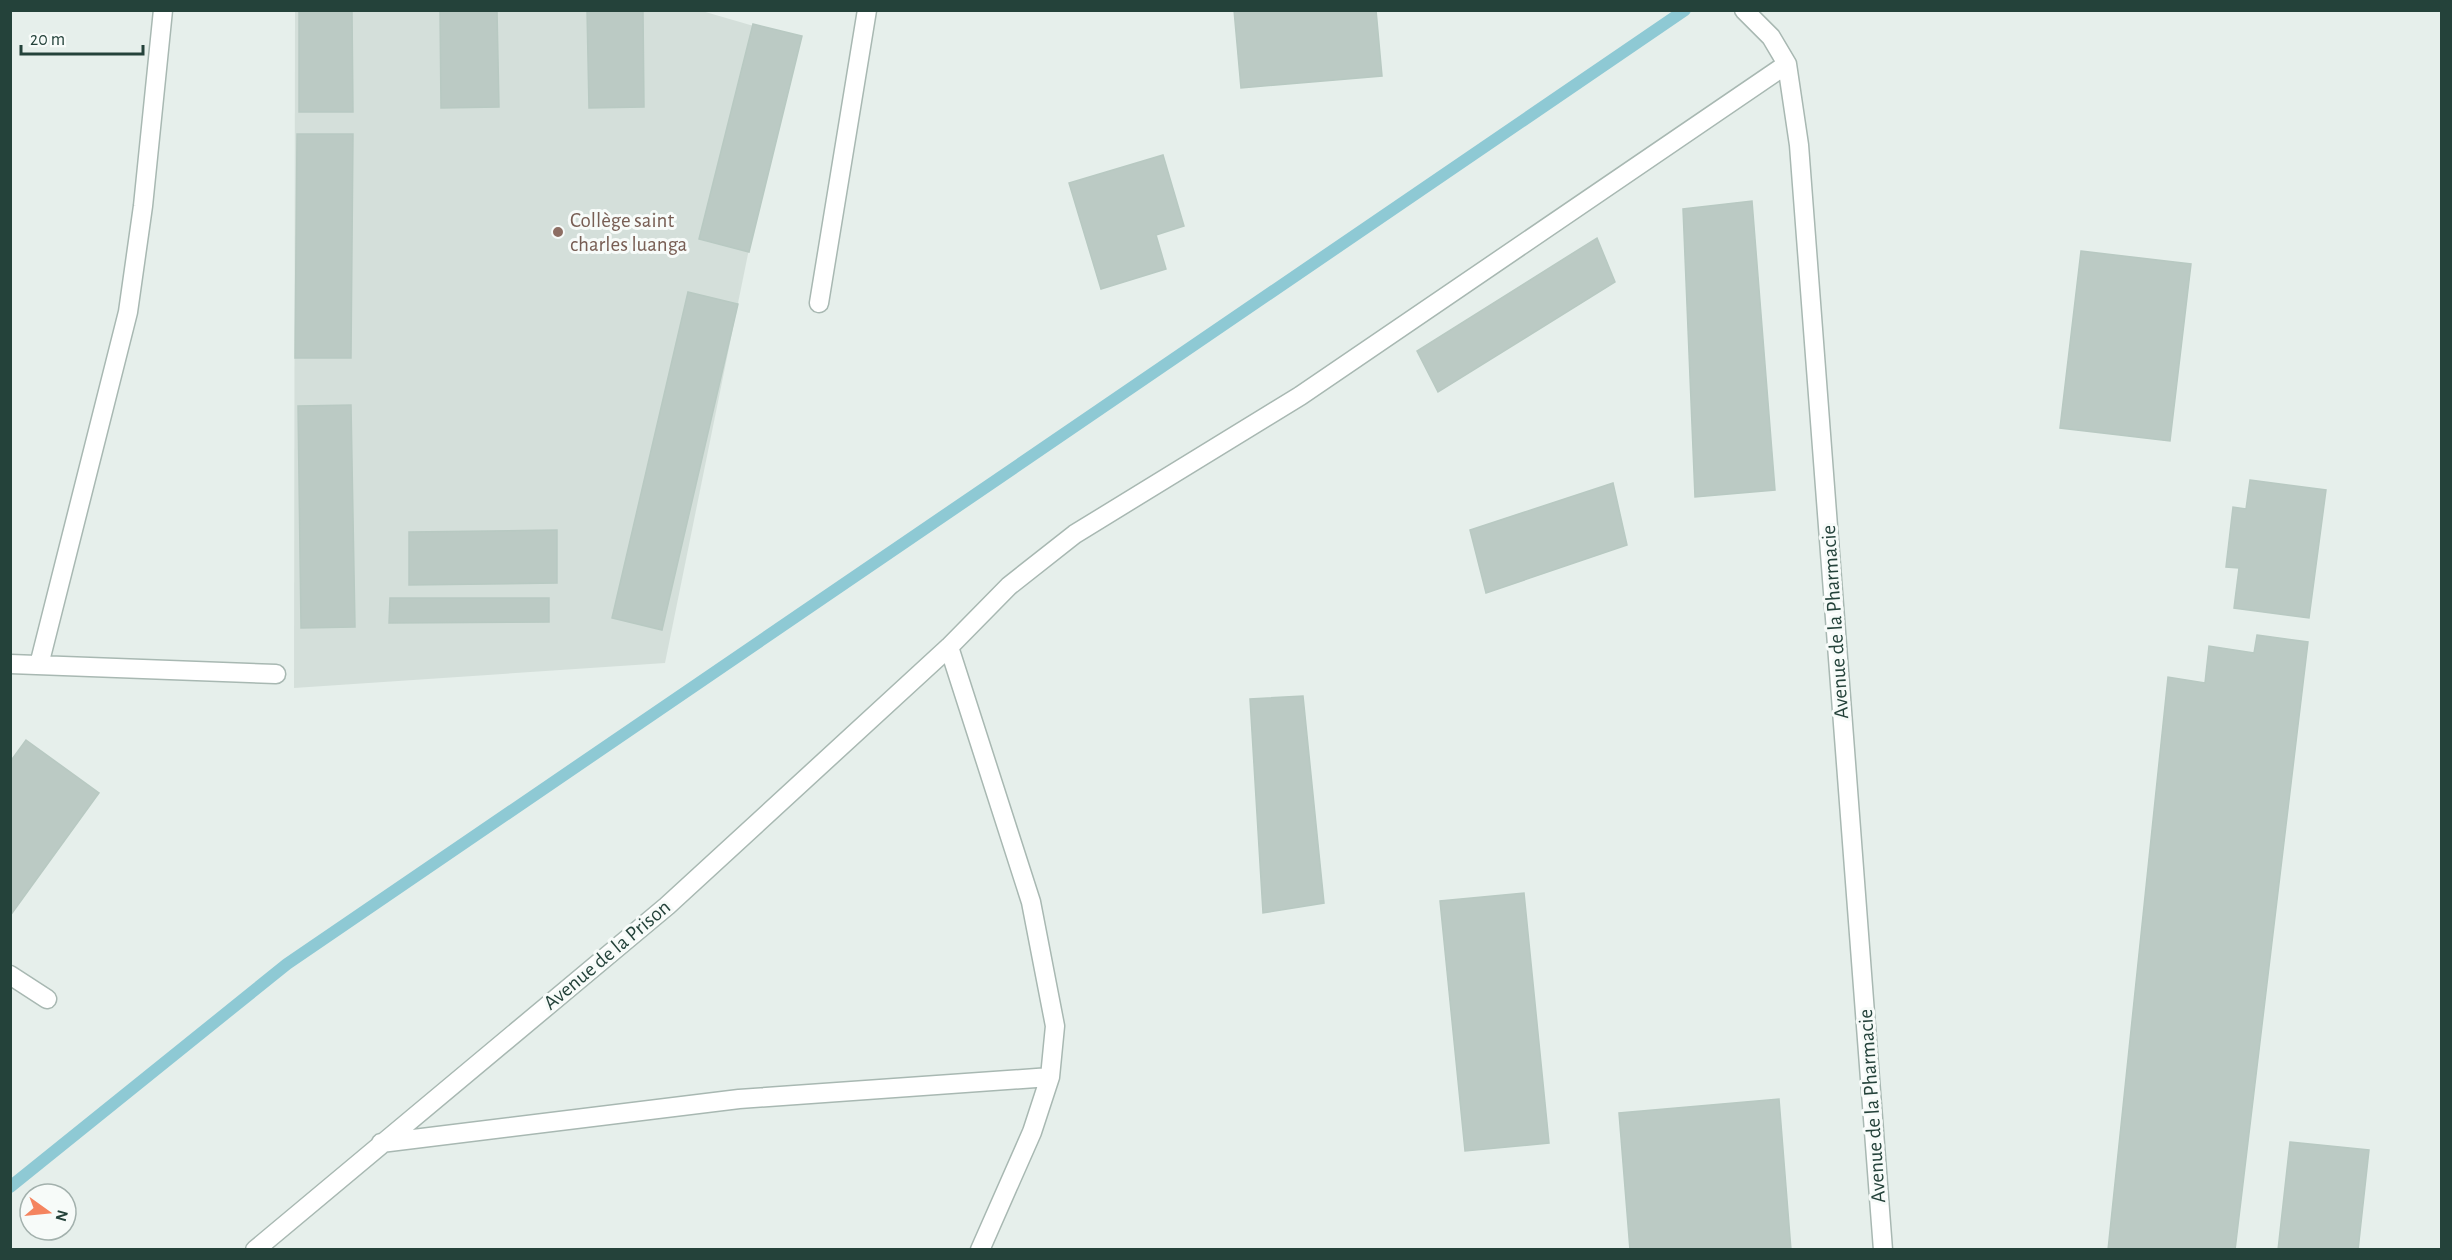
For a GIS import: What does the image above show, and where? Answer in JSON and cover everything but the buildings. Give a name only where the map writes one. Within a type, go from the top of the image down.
[{"type":"street","points":[[39,665],[128,312],[143,206],[163,10]]},
{"type":"street","points":[[819,303],[867,10]]},
{"type":"street","name":"Avenue de la Pharmacie","points":[[1744,10],[1771,37],[1787,64],[1799,145],[1882,1250]]},
{"type":"street","name":"Avenue de la Prison","points":[[255,1250],[667,906],[949,647],[1009,586],[1075,534],[1300,396],[1787,64]]},
{"type":"street","points":[[949,647],[1031,902],[1055,1026],[1050,1077],[1032,1132],[980,1250]]},
{"type":"street","points":[[10,664],[276,674]]},
{"type":"street","points":[[10,975],[47,999]]},
{"type":"street","points":[[381,1143],[739,1099],[1050,1077]]},
{"type":"shaded area","points":[[295,11],[702,11],[792,37],[665,663],[294,688]]},
{"type":"waterway","points":[[10,1187],[287,964],[1685,10]]},
{"type":"place","name":"Collège saint charles luanga","points":[[558,232]]}]
